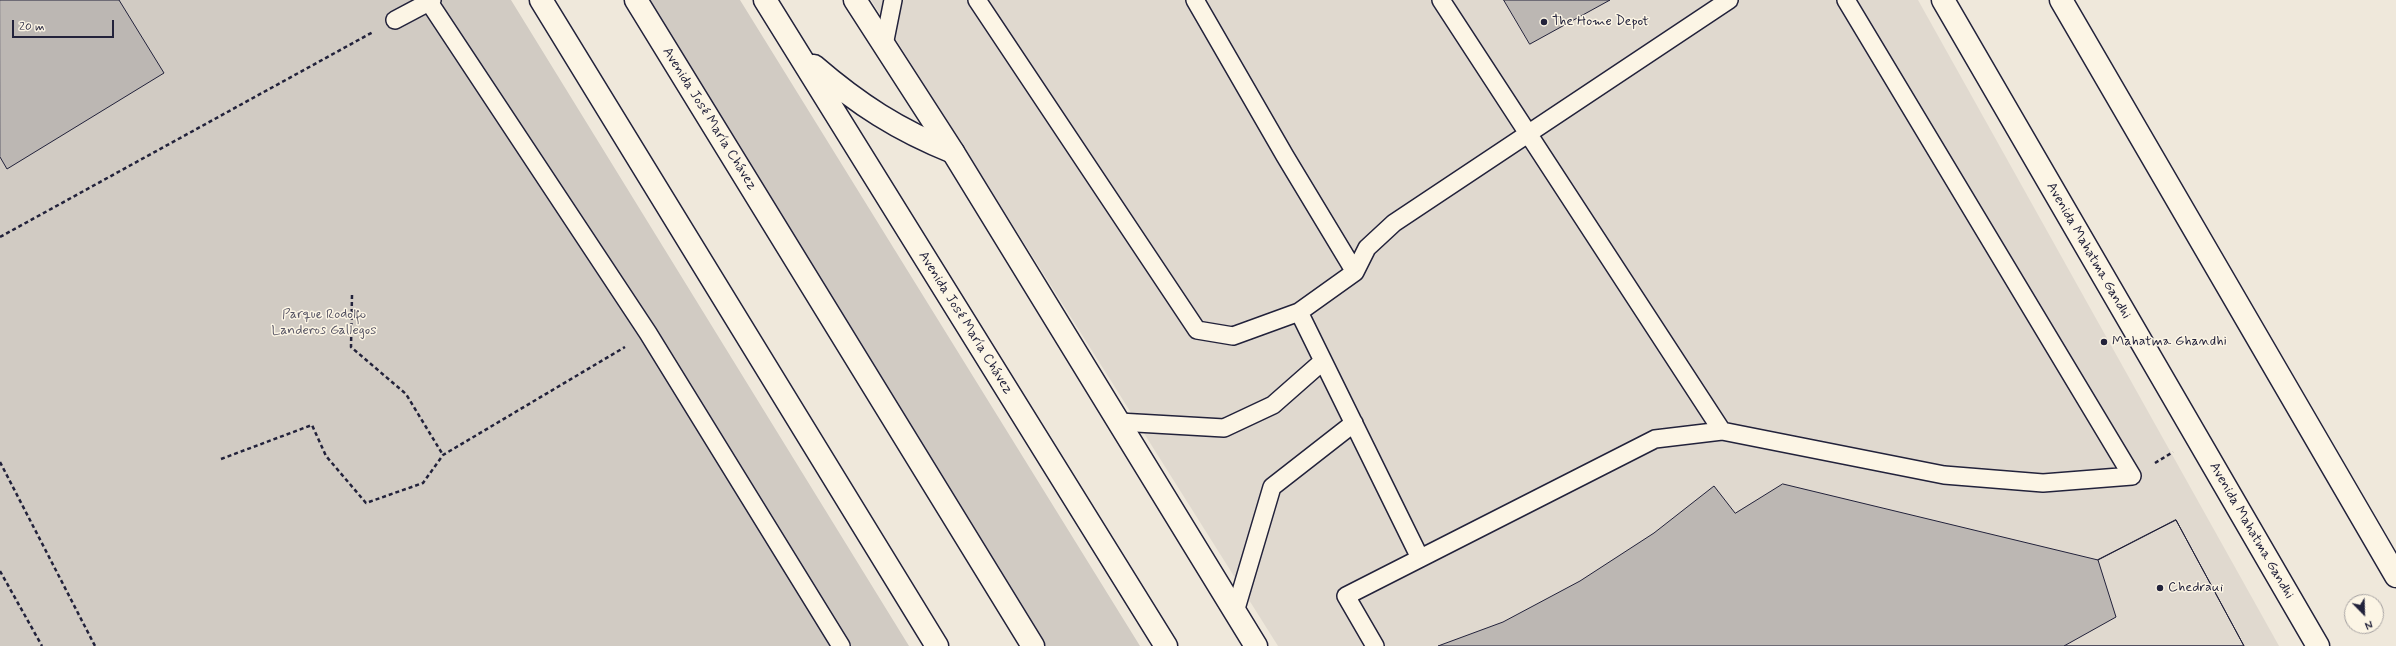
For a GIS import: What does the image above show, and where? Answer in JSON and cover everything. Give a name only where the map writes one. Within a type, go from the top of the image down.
[{"type":"main road","points":[[541,0],[937,646]]},
{"type":"main road","name":"Avenida José María Chávez","points":[[636,0],[1033,646]]},
{"type":"main road","name":"Avenida José María Chávez","points":[[765,0],[1166,646]]},
{"type":"main road","points":[[855,0],[953,152],[1256,646]]},
{"type":"main road","points":[[2061,0],[2396,576]]},
{"type":"main road","name":"Avenida Mahatma Gandhi","points":[[1941,3],[2318,646]]},
{"type":"main road","points":[[789,39],[814,66],[869,110],[917,137],[953,152]]},
{"type":"lane","points":[[884,45],[893,0]]},
{"type":"lane","points":[[978,0],[1197,330],[1233,336],[1299,312],[1355,272],[1367,248],[1394,223],[1730,0]]},
{"type":"lane","points":[[1195,0],[1285,156],[1355,272]]},
{"type":"lane","points":[[1441,0],[1722,431]]},
{"type":"lane","points":[[1375,646],[1346,596],[1655,439],[1722,431],[1944,475],[2043,483],[2132,476],[1846,0]]},
{"type":"lane","points":[[395,20],[430,1],[648,333],[841,646]]},
{"type":"lane","points":[[1299,312],[1420,558]]},
{"type":"lane","points":[[1119,422],[1224,428],[1273,405],[1323,361]]},
{"type":"lane","points":[[1236,612],[1272,487],[1354,423]]},
{"type":"path","points":[[0,237],[395,20]]},
{"type":"path","points":[[352,295],[351,347],[406,394],[443,455]]},
{"type":"path","points":[[221,459],[312,424],[326,456],[366,503],[423,483],[443,455],[648,333]]},
{"type":"path","points":[[2132,476],[2196,438]]},
{"type":"path","points":[[0,462],[95,646]]},
{"type":"path","points":[[0,571],[42,646]]},
{"type":"shaded area","name":"Chedraui","points":[[871,0],[1918,0],[2279,646],[1278,646]]},
{"type":"green space","name":"Parque Rodolfo Landeros Gallegos","points":[[0,0],[511,0],[909,646],[0,646]]},
{"type":"green space","points":[[639,0],[740,0],[1140,646],[1041,646]]},
{"type":"building","points":[[0,0],[119,0],[164,73],[7,169],[0,157]]},
{"type":"building","name":"The Home Depot","points":[[1504,0],[1610,0],[1530,44]]},
{"type":"building","points":[[1783,484],[2098,560],[2176,520],[2244,646],[1438,646],[1503,622],[1580,581],[1654,533],[1714,486],[1735,513]]},
{"type":"building","name":"Chedraui","points":[[2176,520],[2244,646],[2064,646],[2116,617],[2098,560]]},
{"type":"place","name":"The Home Depot","points":[[1544,22]]},
{"type":"place","name":"Mahatma Ghandhi","points":[[2104,342]]},
{"type":"place","name":"Chedraui","points":[[2160,588]]}]
